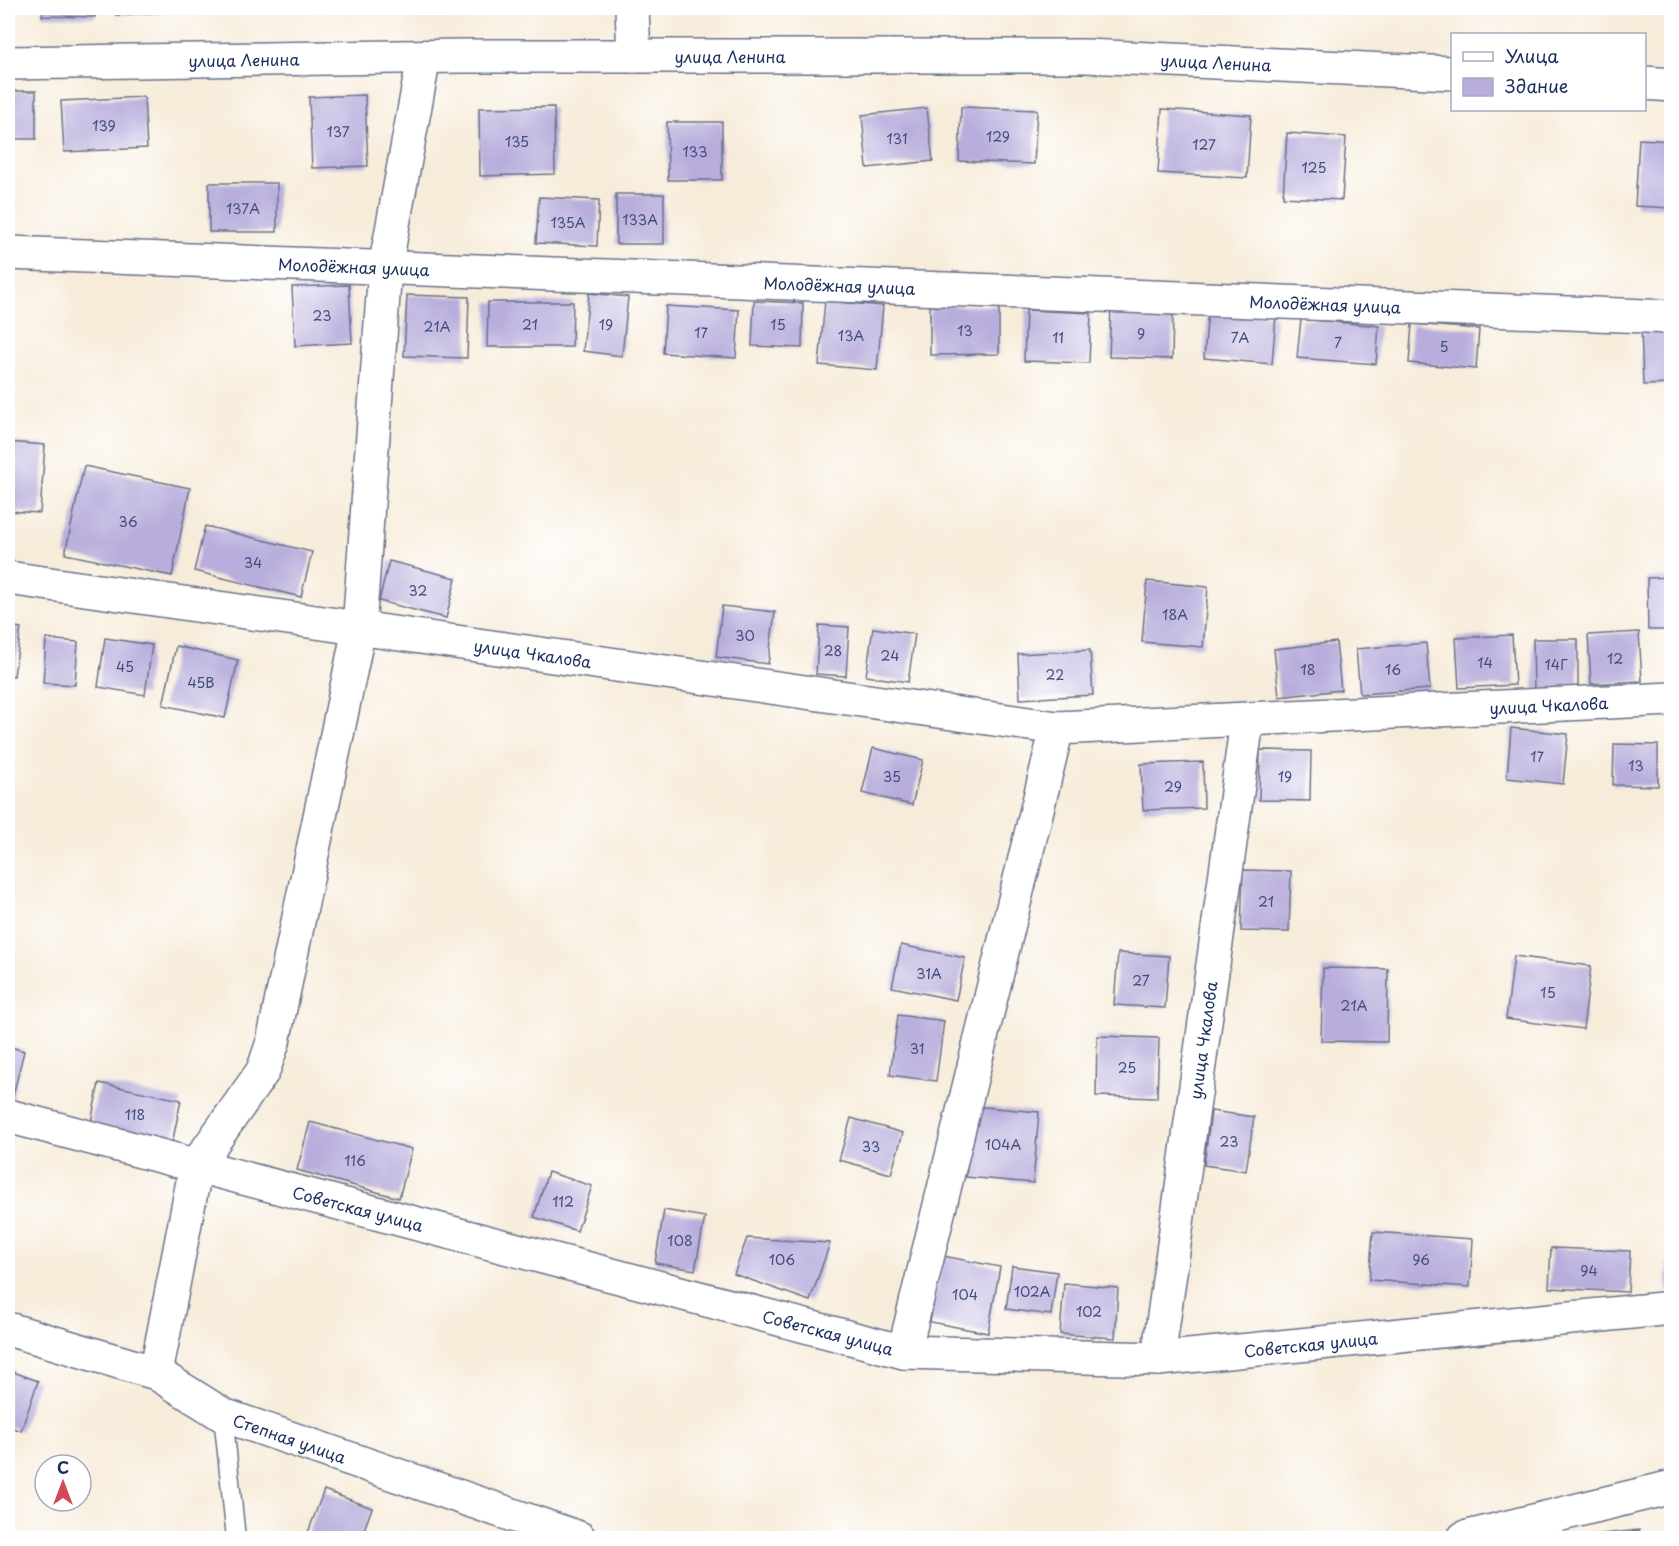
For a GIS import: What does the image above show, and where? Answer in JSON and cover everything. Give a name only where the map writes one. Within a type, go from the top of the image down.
[{"type":"street","points":[[632,8],[634,56]]},
{"type":"street","name":"улица Ленина","points":[[8,63],[424,57],[1086,56],[1451,73]]},
{"type":"street","points":[[156,1373],[196,1166],[263,1071],[273,1042],[359,629],[385,268],[424,57]]},
{"type":"street","name":"Молодёжная улица","points":[[8,253],[1671,317]]},
{"type":"street","name":"улица Чкалова","points":[[8,579],[1057,728],[1671,699]]},
{"type":"street","name":"улица Чкалова","points":[[1158,1359],[1247,720]]},
{"type":"street","points":[[904,1352],[1057,728]]},
{"type":"street","name":"Советская улица","points":[[8,1116],[904,1352],[1158,1359],[1671,1308]]},
{"type":"street","name":"Степная улица","points":[[8,1329],[156,1373],[223,1415],[579,1539]]},
{"type":"street","points":[[1464,1539],[1671,1487]]},
{"type":"lane","points":[[223,1415],[236,1539]]},
{"type":"building","points":[[43,8],[95,8],[95,17],[42,16]]},
{"type":"building","points":[[116,8],[164,8],[164,12],[116,15]]},
{"type":"building","points":[[8,91],[36,91],[36,139],[8,139]]},
{"type":"building","points":[[365,95],[368,166],[312,168],[309,97]]},
{"type":"building","points":[[144,97],[147,148],[64,152],[61,101]]},
{"type":"building","points":[[554,107],[555,174],[480,176],[479,108]]},
{"type":"building","points":[[961,107],[1037,110],[1034,164],[959,161]]},
{"type":"building","points":[[927,108],[933,161],[867,168],[862,115]]},
{"type":"building","points":[[1162,109],[1251,115],[1247,178],[1158,173]]},
{"type":"building","points":[[667,122],[722,122],[722,180],[668,180]]},
{"type":"building","points":[[1287,133],[1346,137],[1342,200],[1283,197]]},
{"type":"building","points":[[1639,139],[1672,141],[1672,208],[1635,206]]},
{"type":"building","points":[[209,183],[277,183],[277,232],[209,232]]},
{"type":"building","points":[[8,191],[12,191],[13,221],[8,221]]},
{"type":"building","points":[[616,194],[664,194],[664,244],[616,244]]},
{"type":"building","points":[[539,197],[599,200],[597,246],[536,243]]},
{"type":"building","points":[[349,285],[352,343],[295,346],[292,287]]},
{"type":"building","points":[[589,293],[628,297],[622,356],[583,351]]},
{"type":"building","points":[[407,295],[469,297],[467,358],[404,356]]},
{"type":"building","points":[[754,301],[803,303],[802,348],[752,346]]},
{"type":"building","points":[[825,301],[883,306],[877,370],[819,365]]},
{"type":"building","points":[[488,302],[573,302],[572,347],[487,347]]},
{"type":"building","points":[[666,306],[739,310],[736,358],[663,353]]},
{"type":"building","points":[[930,306],[999,306],[999,354],[930,355]]},
{"type":"building","points":[[1111,307],[1173,309],[1172,359],[1109,357]]},
{"type":"building","points":[[1026,310],[1091,313],[1089,363],[1024,361]]},
{"type":"building","points":[[1208,310],[1276,316],[1272,364],[1204,358]]},
{"type":"building","points":[[1301,319],[1379,326],[1376,364],[1297,358]]},
{"type":"building","points":[[1412,324],[1479,329],[1476,369],[1409,363]]},
{"type":"building","points":[[1672,325],[1672,384],[1643,385],[1641,326]]},
{"type":"building","points":[[8,442],[45,445],[40,513],[8,511]]},
{"type":"building","points":[[84,466],[190,488],[172,576],[65,554]]},
{"type":"building","points":[[205,526],[312,552],[301,597],[194,571]]},
{"type":"building","points":[[389,561],[456,578],[446,618],[379,601]]},
{"type":"building","points":[[1672,577],[1672,630],[1648,630],[1647,578]]},
{"type":"building","points":[[1147,581],[1208,587],[1203,647],[1142,642]]},
{"type":"building","points":[[722,606],[775,612],[768,664],[716,657]]},
{"type":"building","points":[[819,625],[849,627],[846,676],[816,674]]},
{"type":"building","points":[[8,626],[21,628],[14,676],[8,675]]},
{"type":"building","points":[[873,628],[915,634],[908,682],[866,676]]},
{"type":"building","points":[[1639,632],[1642,681],[1591,684],[1588,635]]},
{"type":"building","points":[[1512,635],[1515,685],[1459,688],[1456,638]]},
{"type":"building","points":[[105,638],[152,645],[145,695],[98,687]]},
{"type":"building","points":[[46,639],[78,642],[75,685],[43,683]]},
{"type":"building","points":[[1533,639],[1578,639],[1578,690],[1534,690]]},
{"type":"building","points":[[1336,642],[1341,690],[1279,697],[1274,649]]},
{"type":"building","points":[[1426,643],[1430,689],[1360,694],[1356,649]]},
{"type":"building","points":[[176,646],[238,660],[225,718],[163,705]]},
{"type":"building","points":[[1090,650],[1093,695],[1020,699],[1018,654]]},
{"type":"building","points":[[1511,728],[1568,734],[1563,784],[1507,778]]},
{"type":"building","points":[[1614,744],[1658,745],[1658,786],[1613,785]]},
{"type":"building","points":[[873,748],[923,760],[912,805],[862,793]]},
{"type":"building","points":[[1260,750],[1311,751],[1310,801],[1259,800]]},
{"type":"building","points":[[1203,762],[1204,808],[1143,810],[1141,764]]},
{"type":"building","points":[[1243,870],[1291,871],[1289,932],[1241,931]]},
{"type":"building","points":[[901,945],[965,958],[956,1000],[892,987]]},
{"type":"building","points":[[1118,953],[1169,956],[1165,1008],[1114,1005]]},
{"type":"building","points":[[1514,956],[1591,966],[1583,1029],[1506,1019]]},
{"type":"building","points":[[1323,968],[1388,969],[1387,1042],[1321,1041]]},
{"type":"building","points":[[898,1015],[944,1021],[936,1081],[890,1075]]},
{"type":"building","points":[[1097,1036],[1159,1038],[1157,1098],[1096,1096]]},
{"type":"building","points":[[8,1046],[24,1051],[12,1100],[8,1098]]},
{"type":"building","points":[[99,1083],[181,1100],[172,1144],[90,1127]]},
{"type":"building","points":[[973,1106],[1039,1112],[1033,1183],[966,1177]]},
{"type":"building","points":[[1211,1111],[1254,1117],[1246,1171],[1204,1165]]},
{"type":"building","points":[[851,1118],[903,1133],[891,1174],[839,1160]]},
{"type":"building","points":[[310,1122],[412,1149],[399,1198],[297,1170]]},
{"type":"building","points":[[548,1172],[592,1186],[577,1231],[534,1217]]},
{"type":"building","points":[[664,1210],[705,1217],[695,1270],[655,1263]]},
{"type":"building","points":[[1373,1232],[1473,1239],[1470,1287],[1369,1280]]},
{"type":"building","points":[[747,1238],[830,1243],[810,1301],[734,1274]]},
{"type":"building","points":[[1551,1248],[1630,1251],[1628,1292],[1549,1288]]},
{"type":"building","points":[[943,1256],[1000,1267],[988,1333],[930,1322]]},
{"type":"building","points":[[1667,1261],[1672,1261],[1672,1291],[1667,1291]]},
{"type":"building","points":[[1012,1266],[1057,1272],[1051,1315],[1006,1309]]},
{"type":"building","points":[[1064,1283],[1118,1288],[1115,1338],[1060,1334]]},
{"type":"building","points":[[8,1370],[38,1381],[21,1431],[8,1426]]},
{"type":"building","points":[[324,1490],[372,1508],[361,1538],[306,1538]]},
{"type":"building","points":[[1639,1530],[1640,1538],[1574,1538],[1574,1537]]}]
